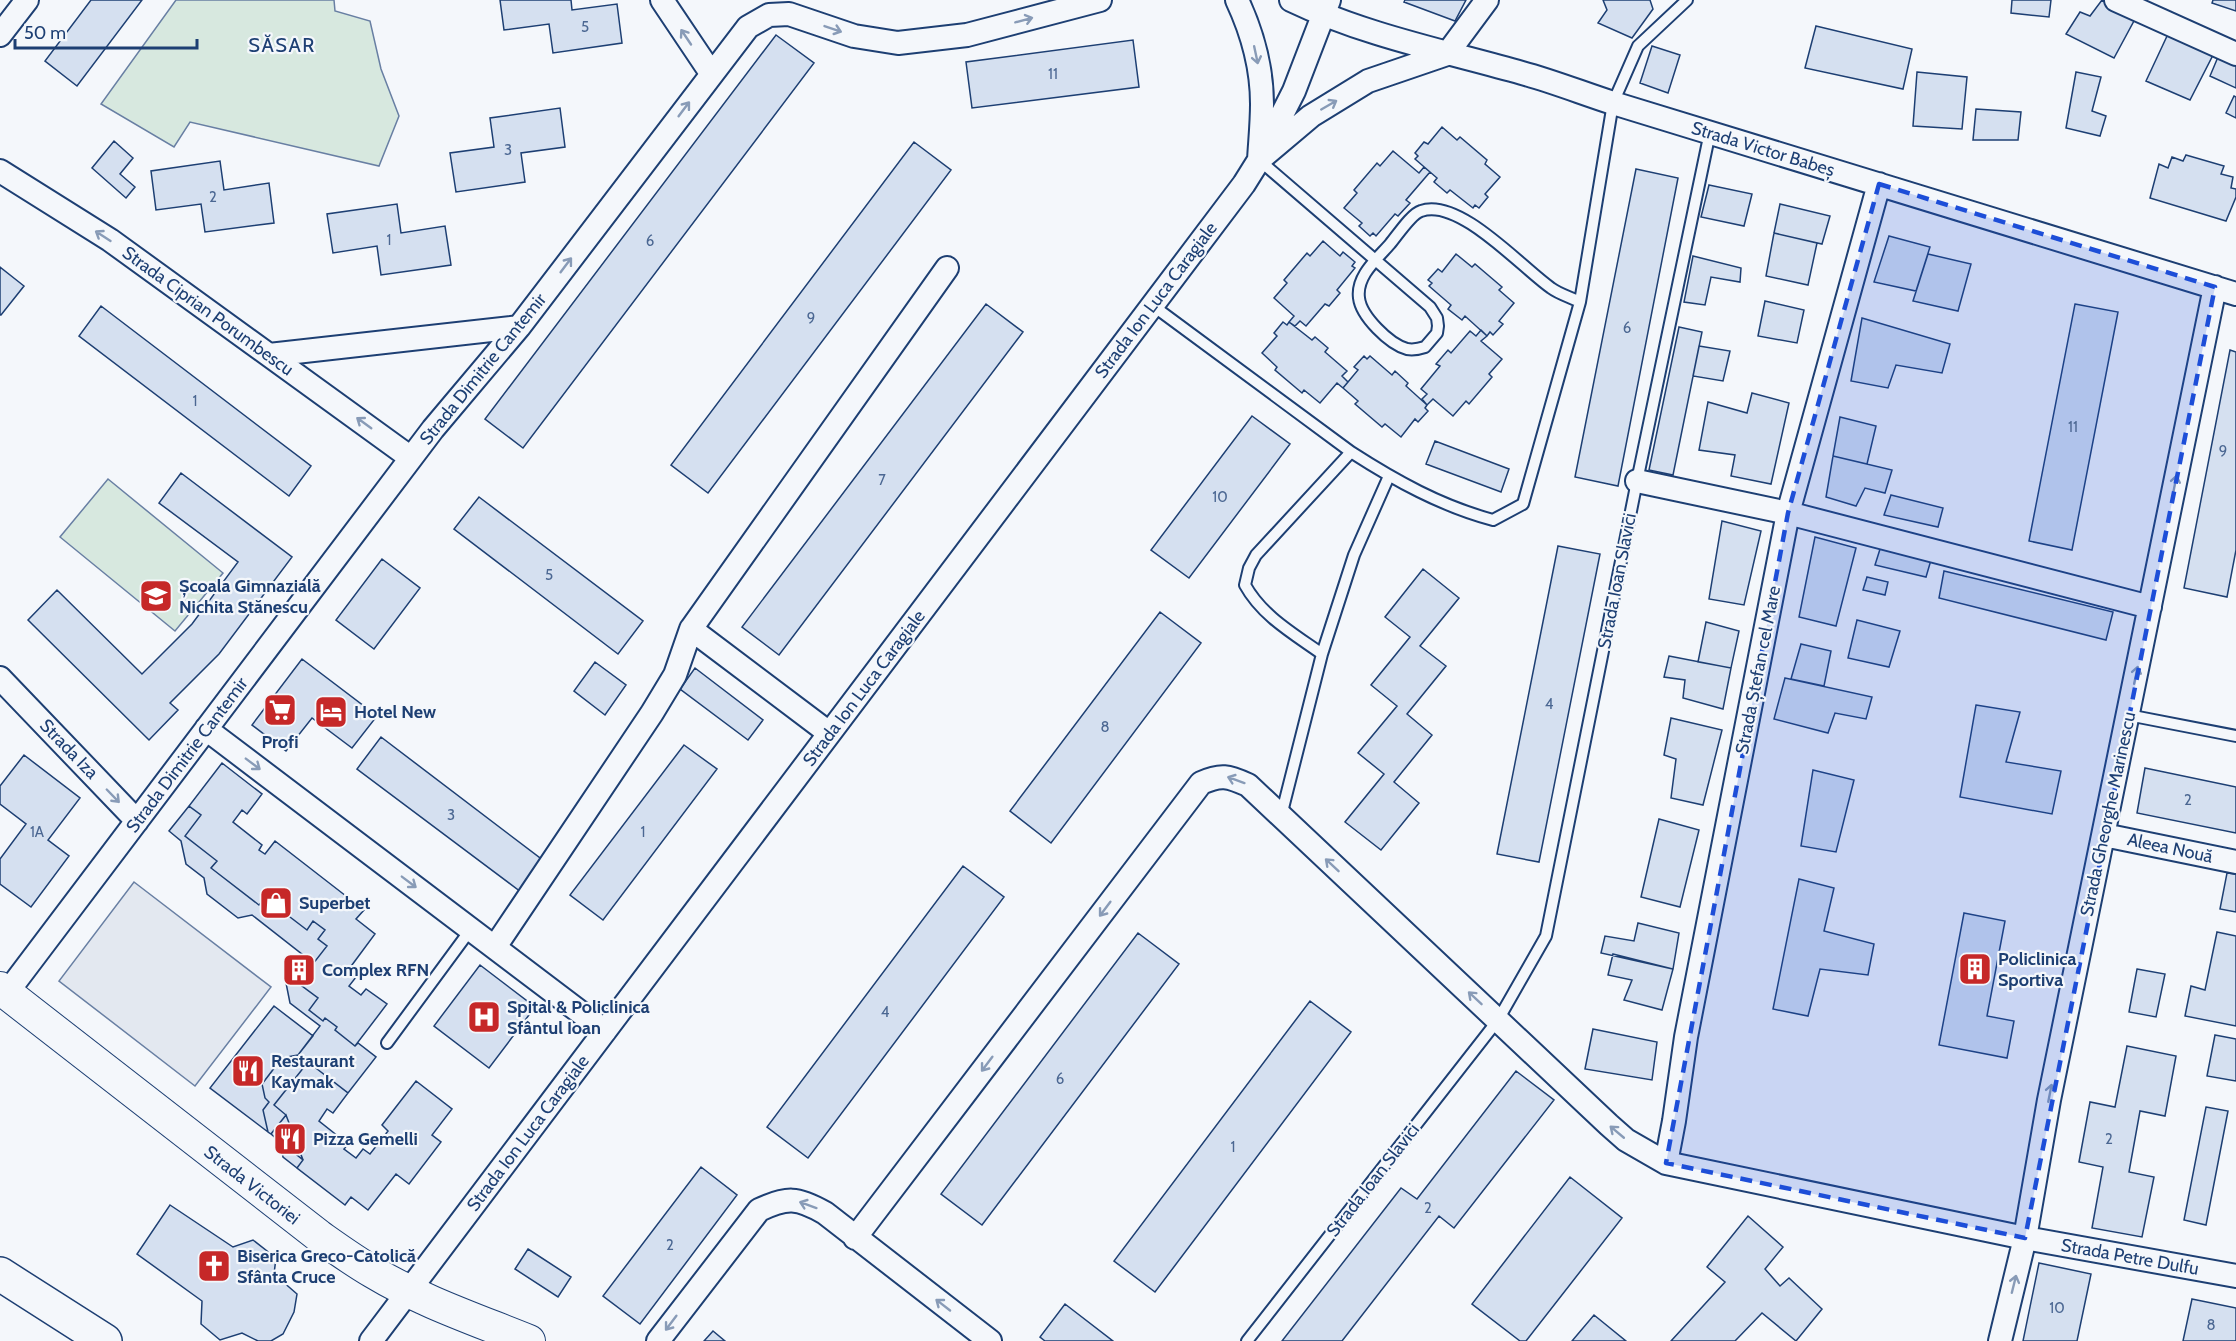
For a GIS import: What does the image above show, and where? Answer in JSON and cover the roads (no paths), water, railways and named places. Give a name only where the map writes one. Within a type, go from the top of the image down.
[{"type":"main road","points":[[0,1274],[105,1341]]},
{"type":"street","points":[[0,35],[27,0]]},
{"type":"street","points":[[662,0],[711,74]]},
{"type":"street","name":"Strada Dimitrie Cantemir","points":[[2,995],[433,429],[519,327],[747,27],[769,15],[789,14],[854,36],[898,43],[967,35],[1100,0]]},
{"type":"street","points":[[1237,0],[1251,38],[1261,85],[1259,160]]},
{"type":"street","name":"Strada Victor Babeș","points":[[1291,0],[1326,8],[1448,54],[1523,73],[1613,103],[2230,290]]},
{"type":"street","points":[[1259,160],[1311,116],[1368,81],[1448,54],[1487,0]]},
{"type":"street","points":[[2116,0],[2236,54]]},
{"type":"street","name":"Strada Ion Luca Caragiale","points":[[371,1341],[1244,184],[1259,160],[1294,91],[1326,8]]},
{"type":"street","name":"Strada Ciprian Porumbescu","points":[[0,171],[110,240],[411,458]]},
{"type":"street","name":"Strada Ștefan cel Mare","points":[[1666,1163],[1686,1037],[1788,513],[1879,184]]},
{"type":"street","points":[[495,947],[664,694],[675,675],[691,629],[947,268]]},
{"type":"street","name":"Strada Gheorghe Marinescu","points":[[2000,1341],[2025,1238],[2049,1100],[2150,607],[2230,290]]},
{"type":"street","points":[[269,355],[519,327]]},
{"type":"street","points":[[1637,481],[1788,513],[2150,607]]},
{"type":"street","points":[[691,629],[829,733]]},
{"type":"street","name":"Strada Iza","points":[[0,678],[137,820]]},
{"type":"street","points":[[206,729],[605,1030]]},
{"type":"street","points":[[855,1238],[1201,783],[1214,777],[1228,776],[1248,785],[1609,1125],[1626,1140],[1666,1163]]},
{"type":"street","name":"Aleea Nouă","points":[[2104,835],[2236,862]]},
{"type":"street","name":"Strada Victoriei","points":[[2,995],[319,1236],[373,1272],[439,1305],[529,1341]]},
{"type":"street","name":"Strada Petre Dulfu","points":[[1666,1163],[2025,1238],[2236,1275]]},
{"type":"street","points":[[658,1341],[759,1210],[781,1200],[806,1202],[825,1213],[990,1341]]},
{"type":"lane","points":[[1152,305],[1351,452],[1410,488],[1465,513],[1493,520],[1523,504],[1580,302],[1613,103],[1638,46],[1687,0]]},
{"type":"lane","name":"Strada Ioan Slavici","points":[[1246,1341],[1498,1020],[1546,936],[1710,132]]},
{"type":"lane","points":[[1259,160],[1376,260],[1434,312],[1437,318],[1437,333],[1425,347],[1410,350],[1398,345],[1365,317],[1361,308],[1359,286],[1362,276],[1376,260],[1418,212],[1430,208],[1445,211],[1487,233],[1552,288],[1580,302]]},
{"type":"lane","points":[[1322,654],[1281,625],[1253,601],[1245,585],[1249,568],[1256,555],[1351,452]]},
{"type":"lane","points":[[1280,816],[1322,654],[1354,555],[1389,476]]},
{"type":"lane","points":[[2128,715],[2236,736]]},
{"type":"lane","points":[[387,1043],[471,929]]},
{"type":"place","name":"Școala Gimnazială Nichita Stănescu","points":[[156,596]]},
{"type":"place","name":"Profi","points":[[280,710]]},
{"type":"place","name":"Hotel New","points":[[331,712]]},
{"type":"place","name":"Superbet","points":[[276,903]]},
{"type":"place","name":"Policlinica Sportiva","points":[[1975,969]]},
{"type":"place","name":"Complex RFN","points":[[299,970]]},
{"type":"place","name":"Spital & Policlinica Sfântul Ioan","points":[[484,1017]]},
{"type":"place","name":"Restaurant Kaymak","points":[[248,1071]]},
{"type":"place","name":"Pizza Gemelli","points":[[290,1139]]},
{"type":"place","name":"Biserica Greco-Catolică Sfânta Cruce","points":[[214,1266]]},
{"type":"district","name":"SĂSAR","points":[[282,45]]}]
